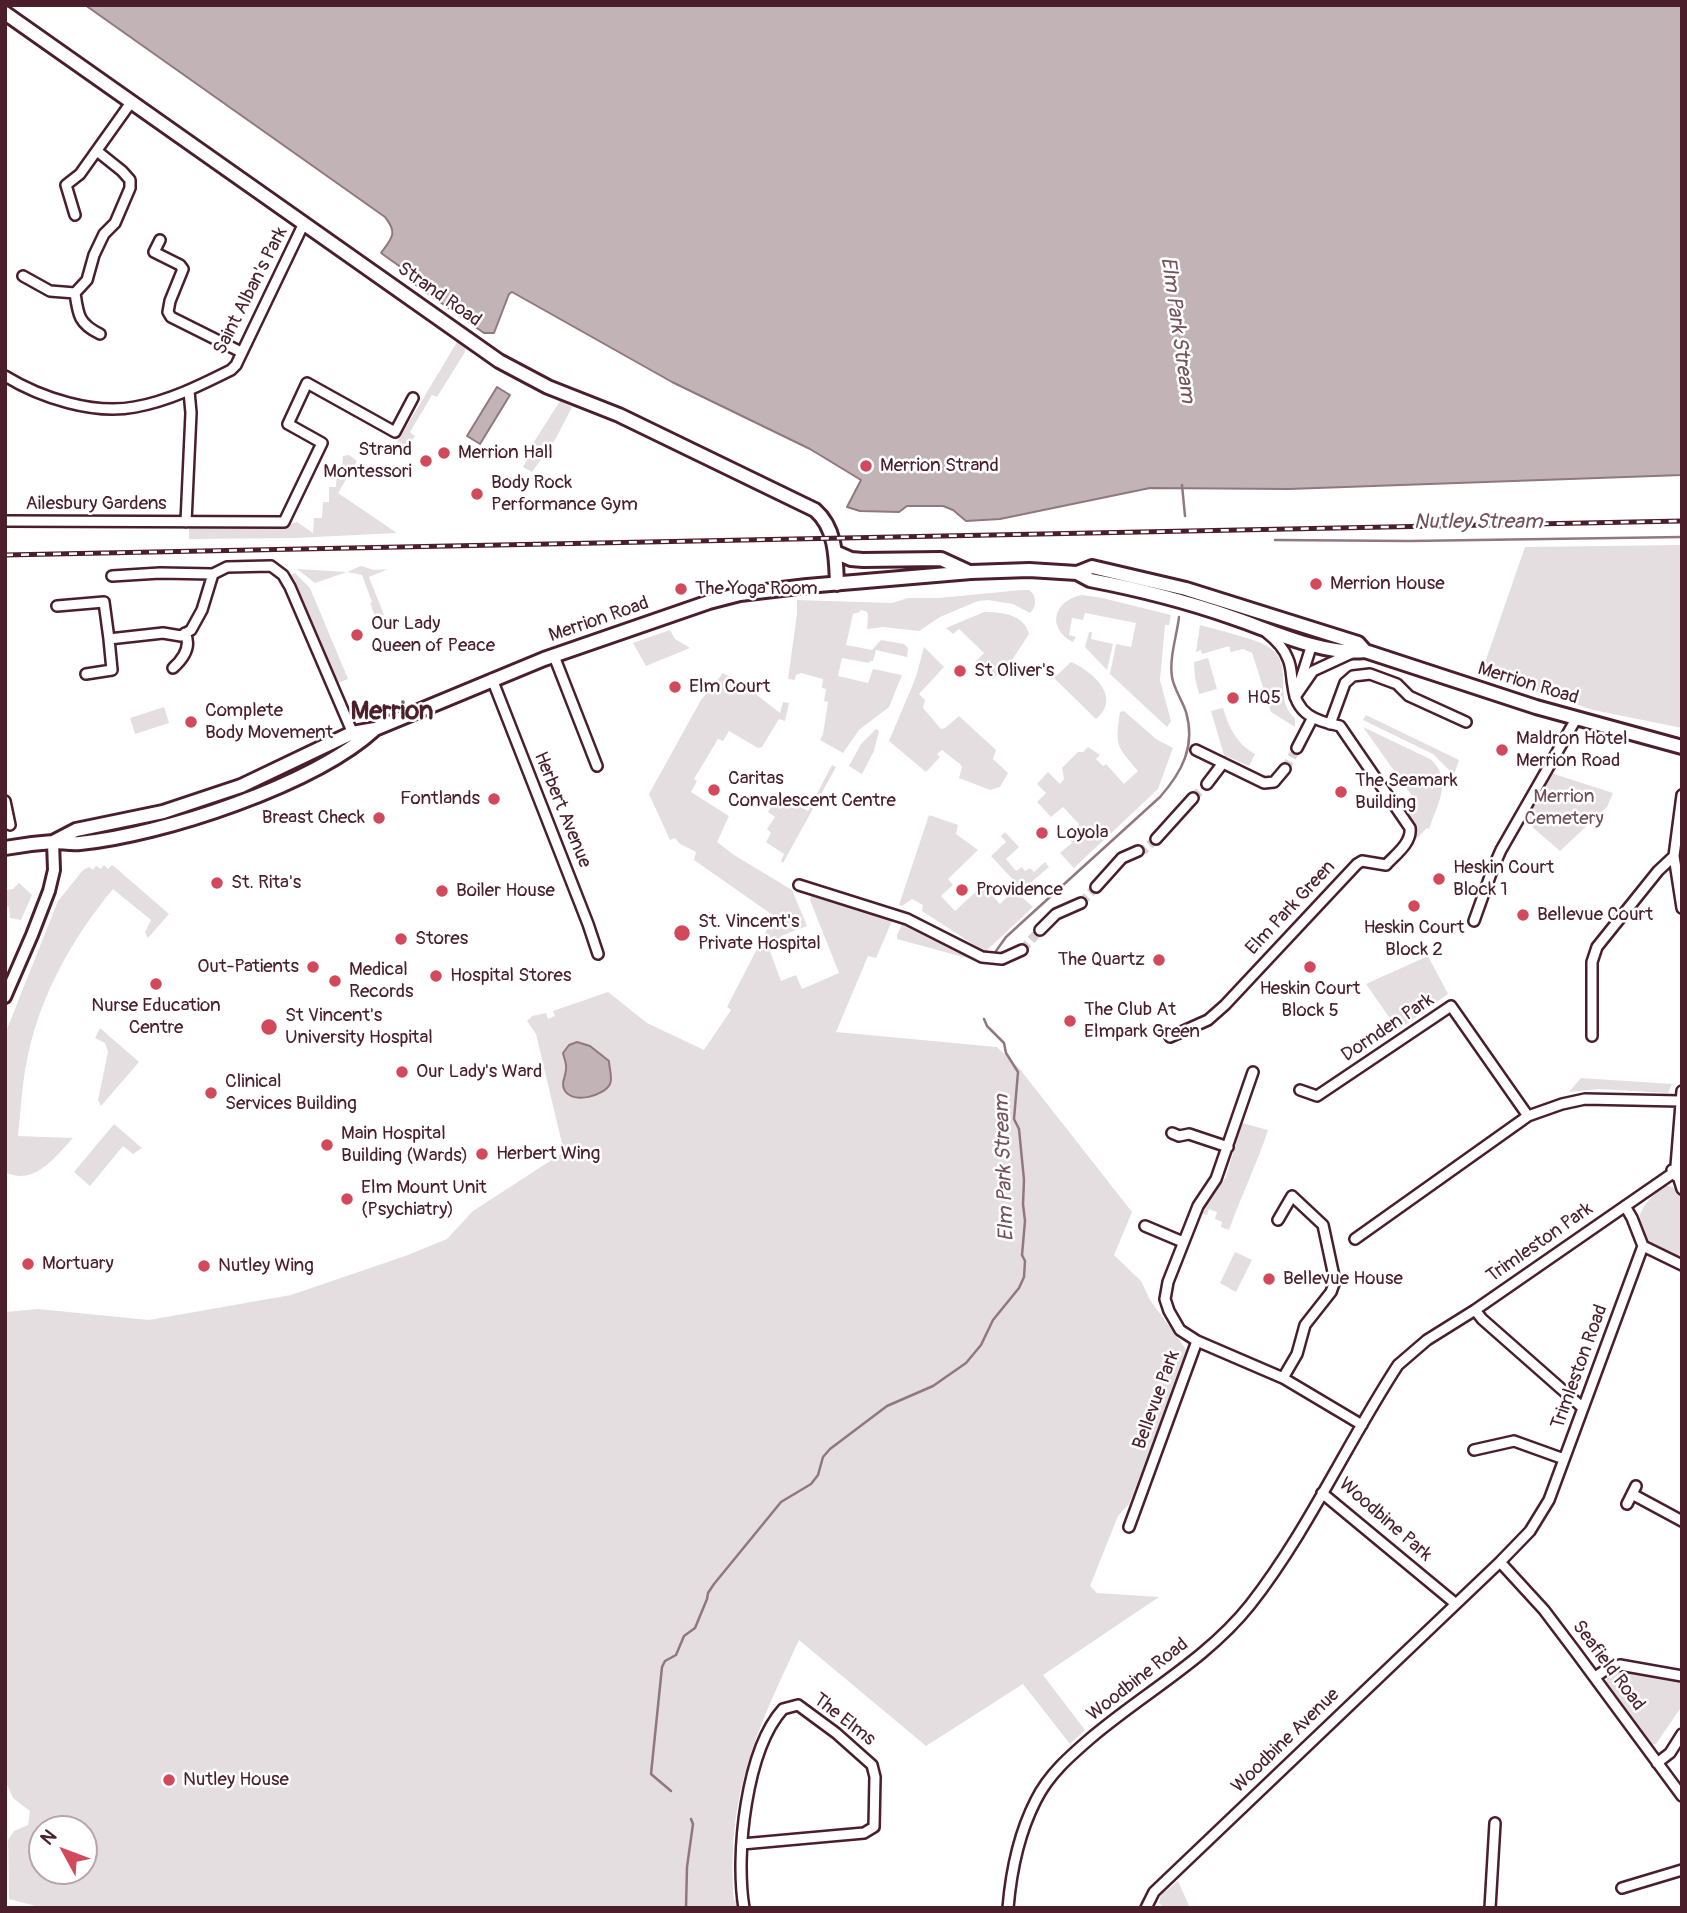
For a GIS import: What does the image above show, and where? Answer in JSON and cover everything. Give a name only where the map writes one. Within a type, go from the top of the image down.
[{"type":"main road","name":"Strand Road","points":[[5,13],[464,337],[525,376],[623,417],[815,510],[823,517],[835,552],[837,584]]},
{"type":"main road","name":"Merrion Road","points":[[835,552],[863,561],[941,559],[971,572]]},
{"type":"main road","name":"Merrion Road","points":[[1077,573],[1092,566],[1231,602],[1357,643],[1359,652]]},
{"type":"main road","name":"Merrion Road","points":[[52,842],[76,830],[151,814],[241,786],[492,679],[709,602],[758,591],[971,572],[1029,570],[1077,573],[1090,580],[1144,591],[1312,644],[1359,652],[1576,719],[1682,747]]},
{"type":"main road","points":[[1312,644],[1317,630]]},
{"type":"main road","name":"Merrion Road","points":[[5,848],[52,842],[82,842],[154,829],[202,815],[261,793],[325,764],[355,739]]},
{"type":"main road","points":[[151,814],[154,829]]},
{"type":"street","points":[[75,215],[66,185],[80,174],[132,101]]},
{"type":"street","points":[[75,293],[87,280],[103,234],[114,223],[131,188],[130,180],[122,171],[97,151]]},
{"type":"street","name":"Saint Alban's Park","points":[[5,376],[36,391],[90,407],[133,408],[189,391],[231,370],[304,223]]},
{"type":"street","points":[[160,240],[154,252],[180,265],[183,270],[168,313],[171,317],[241,352]]},
{"type":"street","points":[[23,275],[50,291],[75,293]]},
{"type":"street","points":[[75,293],[80,318],[89,328],[100,334]]},
{"type":"street","name":"Ailesbury Gardens","points":[[5,522],[284,522],[322,443],[288,424],[307,383],[395,432],[413,398]]},
{"type":"street","points":[[186,522],[191,413],[189,391]]},
{"type":"street","points":[[113,576],[213,574],[227,567],[271,566],[284,575],[355,739]]},
{"type":"street","points":[[109,639],[163,633],[181,636],[185,634],[191,630],[202,610],[213,574]]},
{"type":"street","points":[[57,606],[104,602],[112,670],[86,674]]},
{"type":"street","name":"Merrion Road","points":[[1261,627],[1288,657],[1295,697]]},
{"type":"street","points":[[173,668],[187,650],[188,640],[185,634]]},
{"type":"street","points":[[1297,748],[1312,719],[1301,710],[1295,697],[1312,644]]},
{"type":"street","points":[[1295,697],[1313,671],[1359,652]]},
{"type":"street","points":[[554,656],[597,766]]},
{"type":"street","points":[[1330,724],[1345,683],[1353,676],[1370,674],[1397,684],[1409,696],[1466,722]]},
{"type":"street","name":"Herbert Avenue","points":[[492,679],[598,954]]},
{"type":"street","name":"Elm Park Green","points":[[1170,1037],[1208,1020],[1225,1005],[1357,864],[1362,861],[1385,865],[1409,840],[1410,828],[1339,726],[1312,719]]},
{"type":"street","points":[[1474,921],[1502,850],[1576,719]]},
{"type":"street","points":[[1196,750],[1264,783],[1274,782],[1285,769]]},
{"type":"street","points":[[1207,784],[1223,763]]},
{"type":"street","points":[[1682,795],[1674,856],[1682,908]]},
{"type":"street","points":[[1156,839],[1194,798]]},
{"type":"street","points":[[5,802],[10,825]]},
{"type":"street","points":[[5,997],[49,891],[54,870],[52,842]]},
{"type":"street","points":[[1096,887],[1122,858],[1138,851]]},
{"type":"street","points":[[1592,1036],[1592,962],[1597,947],[1674,856]]},
{"type":"street","points":[[799,885],[907,919],[982,957],[1002,959],[1022,950]]},
{"type":"street","points":[[1040,930],[1056,914],[1081,903]]},
{"type":"street","name":"Dornden Park","points":[[1300,1090],[1317,1096],[1451,1006],[1528,1116]]},
{"type":"street","points":[[1197,1341],[1173,1321],[1165,1299],[1168,1282],[1198,1206],[1216,1179],[1228,1147],[1245,1084],[1253,1072]]},
{"type":"street","points":[[1682,1091],[1678,1172],[1682,1189]]},
{"type":"street","points":[[1355,1239],[1528,1116],[1585,1099],[1680,1101]]},
{"type":"street","points":[[1172,1133],[1180,1136],[1189,1134],[1228,1147]]},
{"type":"street","name":"Trimleston Park","points":[[1427,1340],[1678,1172]]},
{"type":"street","points":[[1278,1220],[1292,1196],[1311,1211],[1323,1226],[1335,1281],[1334,1288],[1305,1325],[1297,1354],[1283,1378]]},
{"type":"street","points":[[1625,1206],[1643,1246],[1682,1265]]},
{"type":"street","points":[[1145,1226],[1183,1242]]},
{"type":"street","name":"Trimleston Road","points":[[1500,1562],[1530,1531],[1549,1500],[1643,1246]]},
{"type":"street","points":[[1475,1310],[1583,1408]]},
{"type":"street","name":"Woodbine Park","points":[[1427,1340],[1398,1365],[1322,1493],[1456,1604]]},
{"type":"street","name":"Bellevue Park","points":[[1129,1527],[1197,1341],[1283,1378],[1362,1424]]},
{"type":"street","points":[[1474,1450],[1514,1441],[1564,1459]]},
{"type":"street","points":[[1627,1504],[1634,1490],[1682,1521]]},
{"type":"street","name":"Woodbine Road","points":[[1008,1908],[1015,1861],[1025,1827],[1036,1800],[1051,1776],[1070,1755],[1114,1718],[1195,1659],[1236,1623],[1270,1578],[1322,1493]]},
{"type":"street","points":[[1456,1604],[1500,1562]]},
{"type":"street","name":"Seafield Road","points":[[1500,1562],[1544,1610],[1682,1796]]},
{"type":"street","name":"Woodbine Avenue","points":[[1146,1908],[1154,1892],[1456,1604]]},
{"type":"street","points":[[1595,1677],[1620,1665],[1682,1676]]},
{"type":"street","name":"The Elms","points":[[742,1844],[864,1833],[874,1826],[875,1777],[872,1765],[836,1733],[798,1705],[783,1709],[766,1736],[747,1799],[742,1844],[740,1876],[744,1906]]},
{"type":"street","points":[[1657,1763],[1670,1753],[1682,1734]]},
{"type":"street","points":[[1490,1908],[1495,1823]]},
{"type":"street","points":[[1622,1888],[1682,1870]]},
{"type":"green space","points":[[457,342],[465,348],[465,352],[437,397],[432,395],[410,432],[415,436],[407,448],[397,442]]},
{"type":"green space","points":[[560,401],[572,407],[555,440],[532,472],[523,467],[528,458],[525,456]]},
{"type":"green space","points":[[349,455],[357,461],[338,493],[397,533],[189,539],[189,527],[232,525],[233,528],[297,522],[313,533],[314,518],[322,518],[323,502],[329,502],[329,487],[336,487],[337,470],[342,470],[343,456]]},
{"type":"green space","points":[[1682,545],[1682,728],[1593,710],[1481,674],[1525,547]]},
{"type":"green space","points":[[361,566],[374,570],[388,569],[369,577],[384,615],[376,619],[362,575],[347,572]]},
{"type":"green space","points":[[297,569],[347,572],[315,583]]},
{"type":"green space","points":[[295,573],[310,588],[348,679],[338,683],[290,575]]},
{"type":"green space","points":[[1029,590],[1034,595],[1035,604],[1030,613],[1013,604],[978,601],[940,617],[919,631],[883,627],[867,629],[866,611],[860,610],[853,614],[846,645],[872,650],[881,640],[904,644],[908,648],[907,657],[876,650],[873,661],[869,663],[842,658],[838,676],[868,683],[873,669],[902,675],[889,707],[859,730],[843,753],[820,740],[828,702],[824,701],[826,689],[822,688],[823,679],[801,673],[796,675],[795,680],[788,679],[797,600],[892,603],[908,598],[939,598]]},
{"type":"green space","points":[[1082,595],[1171,615],[1169,625],[1165,625],[1160,680],[1171,721],[1167,727],[1110,674],[1116,644],[1131,647],[1136,623],[1085,613],[1083,620],[1072,618],[1069,635],[1076,637],[1073,642],[1059,630],[1056,616],[1059,609],[1072,598]]},
{"type":"green space","points":[[984,612],[1017,618],[1029,634],[1012,660],[993,679],[975,662],[984,653],[959,629],[953,634],[946,628]]},
{"type":"green space","points":[[1200,625],[1253,640],[1276,653],[1283,671],[1285,700],[1288,710],[1295,718],[1295,727],[1271,712],[1252,653],[1243,649],[1231,652],[1229,646],[1202,654],[1201,650],[1196,652]]},
{"type":"green space","points":[[670,630],[675,639],[690,648],[646,666],[633,643]]},
{"type":"green space","points":[[1089,632],[1092,632],[1091,639],[1113,644],[1107,670],[1085,647]]},
{"type":"green space","points":[[924,647],[944,667],[919,694],[925,700],[923,708],[941,729],[959,716],[996,750],[993,759],[1008,773],[1000,787],[990,790],[959,778],[962,767],[942,750],[937,754],[940,757],[926,772],[889,741],[916,677]]},
{"type":"green space","points":[[1208,658],[1217,689],[1199,694],[1194,662]]},
{"type":"green space","points":[[1071,662],[1096,679],[1106,694],[1103,711],[1096,719],[1054,678]]},
{"type":"green space","points":[[723,673],[744,685],[780,713],[783,702],[789,703],[785,721],[779,719],[762,747],[758,748],[729,731],[723,741],[718,739],[694,779],[697,781],[691,792],[729,816],[717,842],[792,890],[807,926],[781,936],[784,943],[769,949],[781,981],[796,975],[802,989],[839,973],[810,900],[811,896],[892,921],[876,958],[868,956],[836,1032],[997,1047],[1019,1068],[1132,1212],[1114,1255],[1141,1281],[1150,1300],[1188,1352],[1129,1504],[1118,1516],[1090,1586],[1097,1593],[1159,1597],[1043,1675],[1085,1730],[1070,1744],[1023,1684],[926,1746],[799,1640],[757,1735],[740,1796],[733,1863],[734,1900],[737,1900],[738,1908],[43,1908],[9,1899],[8,1840],[14,1831],[28,1825],[28,1885],[98,1885],[98,1815],[29,1815],[30,1811],[13,1798],[6,1782],[5,1312],[38,1309],[149,1320],[291,1295],[447,1239],[473,1211],[564,1152],[536,1034],[527,1021],[532,1016],[546,1013],[548,1019],[555,1016],[553,1011],[608,992],[647,1023],[704,1050],[731,1010],[727,1007],[774,916],[694,860],[696,852],[680,844],[675,838],[670,840],[649,794],[701,700]]},
{"type":"green space","points":[[164,707],[169,723],[135,734],[130,718]]},
{"type":"green space","points":[[1223,708],[1234,735],[1255,754],[1249,766],[1224,755],[1211,711]]},
{"type":"green space","points":[[1124,711],[1156,739],[1173,748],[1158,789],[1074,868],[1060,853],[1072,843],[1070,840],[1075,835],[1072,831],[1079,824],[1063,807],[1051,817],[1037,802],[1046,793],[1037,784],[1048,772],[1060,784],[1064,779],[1062,768],[1078,752],[1083,752],[1088,747],[1100,755],[1096,759],[1103,766],[1106,764],[1124,784],[1138,771],[1119,744],[1120,712]]},
{"type":"green space","points":[[1366,715],[1459,760],[1454,775],[1433,754],[1363,720]]},
{"type":"green space","points":[[1363,727],[1430,759],[1441,775],[1442,792],[1429,829],[1415,840],[1414,825],[1400,805],[1412,796]]},
{"type":"green space","points":[[876,729],[879,731],[874,751],[862,774],[849,766],[861,744]]},
{"type":"green space","points":[[832,765],[836,767],[783,863],[781,861],[784,854],[766,842],[771,833],[767,829],[775,817],[768,812],[775,793],[808,811]]},
{"type":"green space","name":"Merrion Cemetery","points":[[1551,773],[1613,793],[1607,807],[1560,851],[1524,820]]},
{"type":"green space","points":[[929,815],[958,825],[956,834],[978,850],[948,879],[953,885],[941,896],[955,911],[983,885],[1000,904],[1014,890],[1033,907],[985,952],[922,911],[923,905],[912,899],[902,906],[899,905]]},
{"type":"green space","points":[[1005,832],[1019,847],[1006,859],[1016,871],[1022,867],[1025,871],[1030,868],[1034,872],[1045,862],[1049,867],[1029,884],[1017,884],[991,856],[1006,842],[1001,836]]},
{"type":"green space","points":[[104,865],[108,869],[112,865],[116,868],[169,914],[148,938],[145,932],[151,920],[113,889],[98,907],[60,967],[41,1010],[28,1055],[18,1136],[73,1138],[43,1168],[25,1176],[16,1176],[5,1172],[5,1034],[58,901],[83,870],[89,867],[93,870],[96,866],[101,869]]},
{"type":"green space","points":[[19,883],[32,895],[21,920],[10,918],[9,907],[5,906],[6,890],[13,889]]},
{"type":"green space","points":[[903,922],[974,960],[897,939]]},
{"type":"green space","points":[[1428,956],[1448,994],[1398,1030],[1366,984]]},
{"type":"green space","points":[[100,1028],[139,1062],[101,1106],[98,1100],[108,1052],[105,1043],[95,1038]]},
{"type":"green space","points":[[1581,1078],[1672,1084],[1668,1093],[1599,1089],[1569,1092]]},
{"type":"green space","points":[[1242,1123],[1268,1130],[1229,1230],[1221,1227],[1222,1222],[1215,1219],[1217,1212],[1209,1209],[1207,1215],[1202,1214],[1226,1177]]},
{"type":"green space","points":[[114,1124],[142,1148],[133,1154],[123,1146],[90,1186],[74,1172]]},
{"type":"green space","points":[[1666,1186],[1676,1189],[1681,1202],[1682,1260],[1651,1245],[1640,1228],[1639,1220],[1645,1205]]},
{"type":"green space","points":[[1235,1252],[1252,1260],[1236,1292],[1220,1283]]},
{"type":"green space","points":[[1619,1669],[1682,1681],[1682,1706],[1656,1744],[1650,1745],[1606,1685],[1607,1676]]},
{"type":"green space","points":[[1178,1881],[1190,1908],[1164,1908],[1159,1903],[1161,1895]]},
{"type":"water","points":[[85,5],[1682,5],[1682,475],[1289,489],[1150,488],[1000,519],[966,521],[953,510],[943,506],[907,506],[899,512],[860,511],[847,507],[861,480],[810,449],[672,382],[512,292],[494,333],[484,333],[413,283],[416,278],[381,253],[392,235],[385,217]]},
{"type":"water","points":[[497,387],[510,395],[480,444],[467,436]]},
{"type":"water","points":[[577,1042],[590,1046],[609,1061],[610,1084],[602,1092],[589,1097],[569,1095],[564,1088],[566,1067],[563,1053],[569,1045]]},
{"type":"waterway","name":"Elm Park Stream","points":[[1182,485],[1185,516]]},
{"type":"waterway","name":"Nutley Stream","points":[[1275,540],[1682,537]]},
{"type":"waterway","name":"Elm Park Stream","points":[[996,951],[1006,937],[1160,797],[1181,768],[1188,747],[1189,724],[1174,686],[1171,670],[1179,617]]},
{"type":"waterway","name":"Elm Park Stream","points":[[671,1791],[651,1774],[662,1667],[665,1661],[676,1655],[684,1636],[695,1628],[714,1584],[781,1502],[811,1484],[818,1475],[823,1457],[830,1449],[887,1406],[933,1386],[966,1363],[981,1345],[993,1320],[1019,1288],[1024,1277],[1024,1180],[1019,1129],[1014,1119],[1018,1072],[1006,1053],[1004,1043],[987,1026],[984,1019]]},
{"type":"waterway","name":"Elm Park Stream","points":[[686,1908],[687,1867],[693,1824],[691,1819]]},
{"type":"tunnel","points":[[1285,769],[1297,748]]},
{"type":"tunnel","points":[[1193,798],[1207,784]]},
{"type":"tunnel","points":[[1138,851],[1144,850],[1156,839]]},
{"type":"tunnel","points":[[1081,903],[1096,887]]},
{"type":"tunnel","points":[[1022,950],[1040,930]]},
{"type":"railway","points":[[5,555],[1682,521]]},
{"type":"place","name":"Merrion Hall","points":[[444,453]]},
{"type":"place","name":"Strand Montessori","points":[[426,461]]},
{"type":"place","name":"Merrion Strand","points":[[866,466]]},
{"type":"place","name":"Body Rock Performance Gym","points":[[477,494]]},
{"type":"place","name":"Merrion House","points":[[1316,584]]},
{"type":"place","name":"The Yoga Room","points":[[681,589]]},
{"type":"place","name":"Our Lady Queen of Peace","points":[[357,635]]},
{"type":"place","name":"St Oliver's","points":[[960,671]]},
{"type":"place","name":"Elm Court","points":[[675,687]]},
{"type":"place","name":"HQ5","points":[[1233,698]]},
{"type":"place","name":"Complete Body Movement","points":[[191,722]]},
{"type":"place","name":"Maldron Hotel Merrion Road","points":[[1502,750]]},
{"type":"place","name":"Caritas Convalescent Centre","points":[[714,790]]},
{"type":"place","name":"The Seamark Building","points":[[1341,792]]},
{"type":"place","name":"Fontlands","points":[[494,799]]},
{"type":"place","name":"Breast Check","points":[[379,818]]},
{"type":"place","name":"Loyola","points":[[1042,833]]},
{"type":"place","name":"Heskin Court Block 1","points":[[1439,879]]},
{"type":"place","name":"St. Rita's","points":[[217,883]]},
{"type":"place","name":"Providence","points":[[962,890]]},
{"type":"place","name":"Boiler House","points":[[442,891]]},
{"type":"place","name":"Heskin Court Block 2","points":[[1414,906]]},
{"type":"place","name":"Bellevue Court","points":[[1523,915]]},
{"type":"place","name":"St. Vincent's Private Hospital","points":[[682,933]]},
{"type":"place","name":"Stores","points":[[401,939]]},
{"type":"place","name":"The Quartz","points":[[1159,960]]},
{"type":"place","name":"Out-Patients","points":[[313,967]]},
{"type":"place","name":"Heskin Court Block 5","points":[[1310,967]]},
{"type":"place","name":"Hospital Stores","points":[[436,976]]},
{"type":"place","name":"Medical Records","points":[[335,981]]},
{"type":"place","name":"Nurse Education Centre","points":[[156,984]]},
{"type":"place","name":"The Club At Elmpark Green","points":[[1070,1021]]},
{"type":"place","name":"St Vincent's University Hospital","points":[[269,1027]]},
{"type":"place","name":"Our Lady's Ward","points":[[402,1072]]},
{"type":"place","name":"Clinical Services Building","points":[[211,1093]]},
{"type":"place","name":"Main Hospital Building (Wards)","points":[[327,1145]]},
{"type":"place","name":"Herbert Wing","points":[[482,1154]]},
{"type":"place","name":"Elm Mount Unit (Psychiatry)","points":[[347,1199]]},
{"type":"place","name":"Mortuary","points":[[28,1264]]},
{"type":"place","name":"Nutley Wing","points":[[204,1266]]},
{"type":"place","name":"Bellevue House","points":[[1269,1279]]},
{"type":"place","name":"Nutley House","points":[[169,1780]]},
{"type":"district","name":"Merrion","points":[[392,712]]}]
